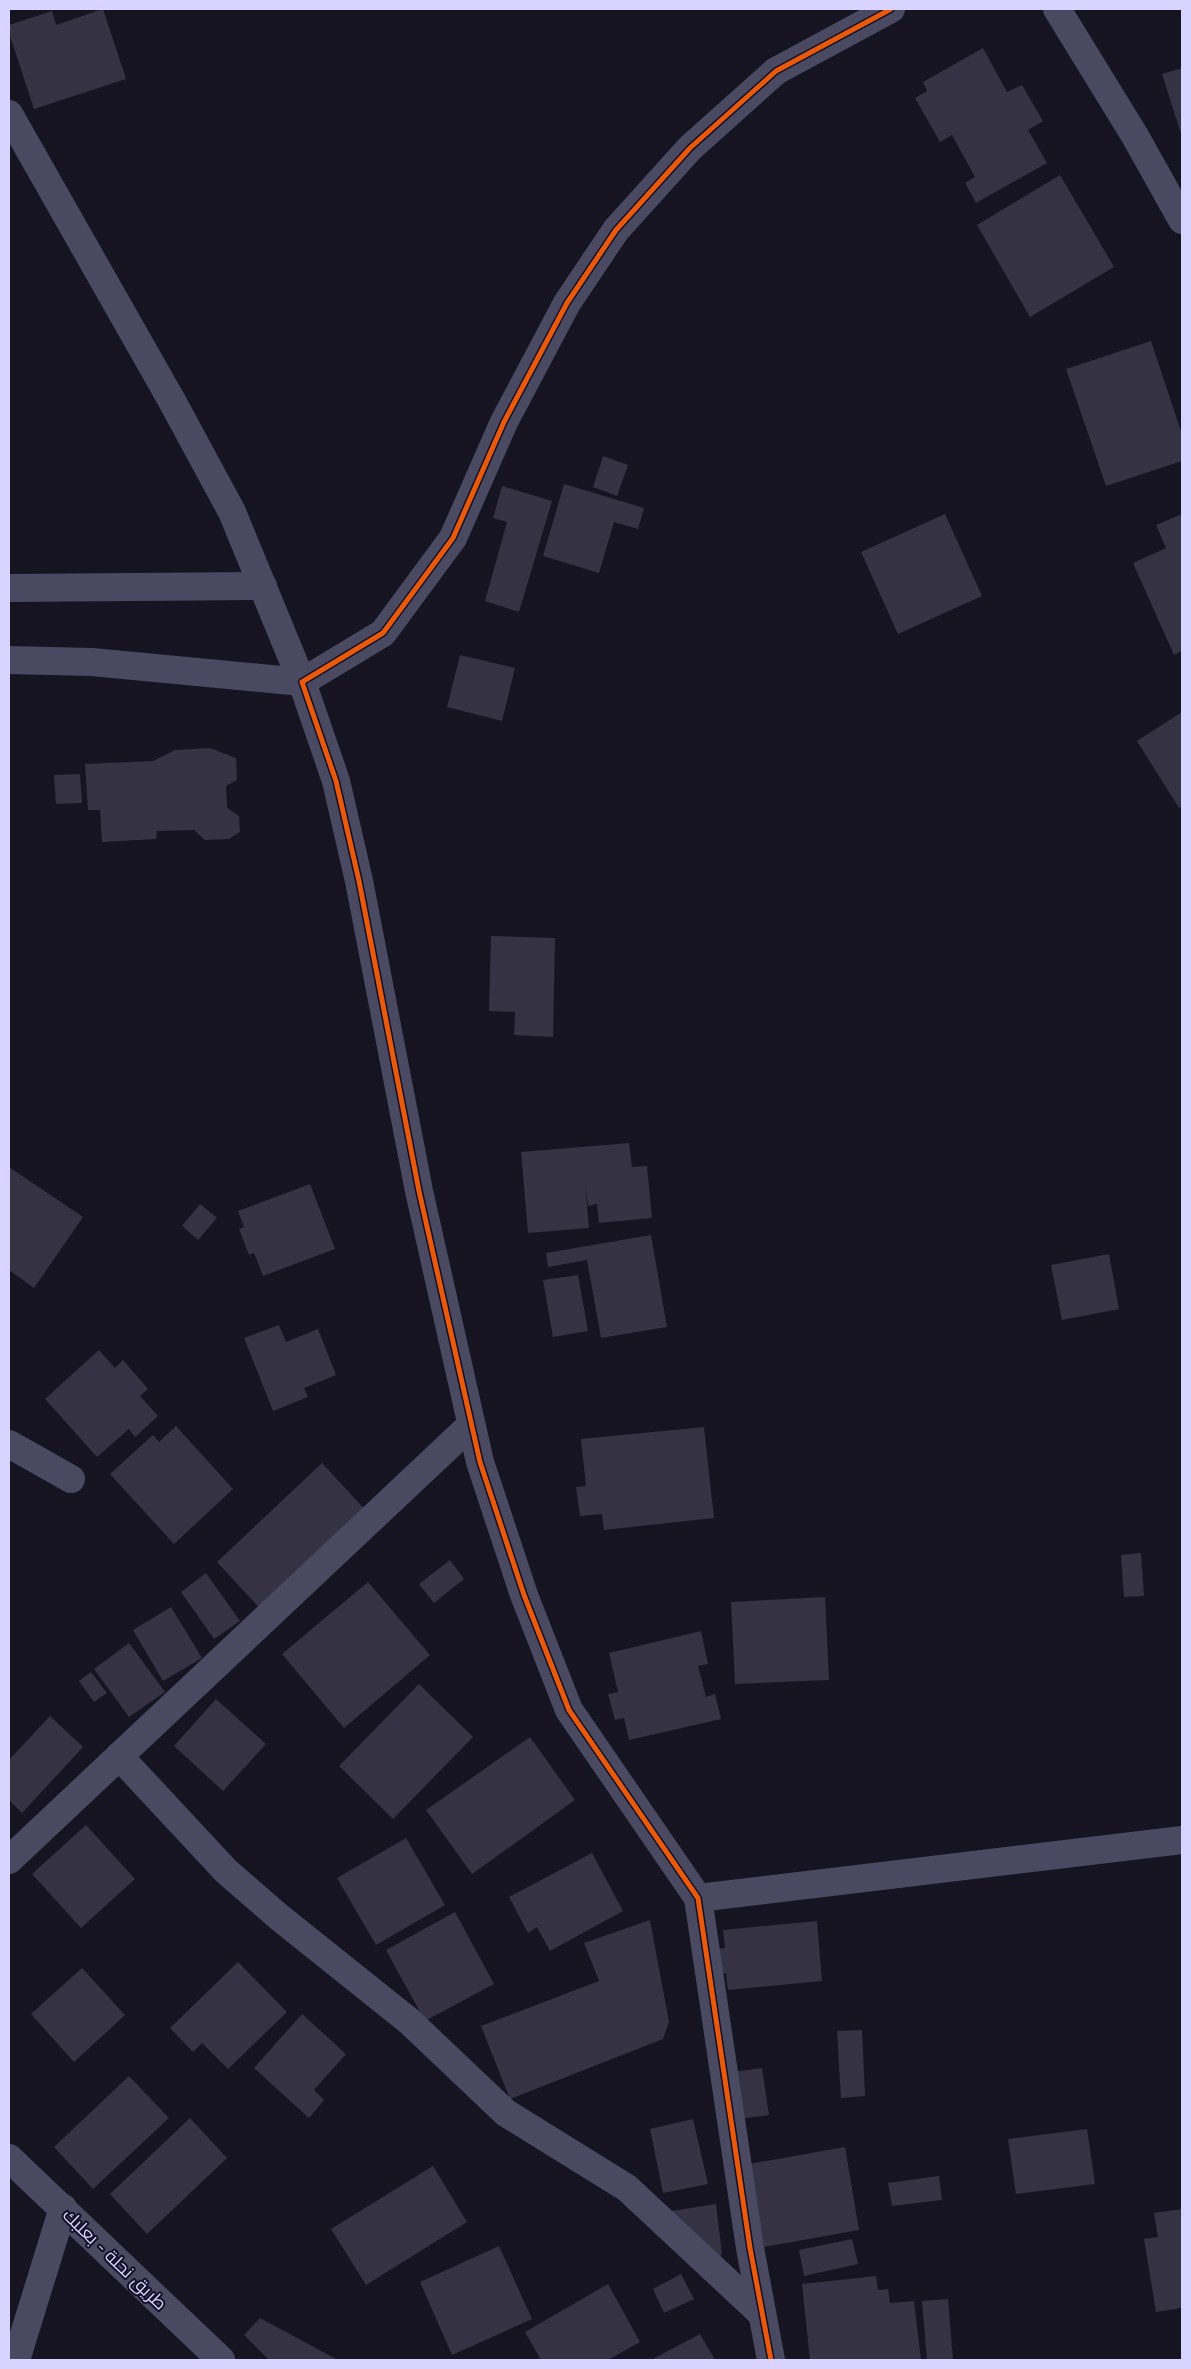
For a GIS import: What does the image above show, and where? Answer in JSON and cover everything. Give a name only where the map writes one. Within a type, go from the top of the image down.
[{"type":"street","points":[[9,660],[92,662],[302,682],[383,632],[453,538],[504,422],[567,303],[616,230],[690,148],[776,71],[891,9]]},
{"type":"street","points":[[1058,9],[1135,136],[1182,220]]},
{"type":"street","points":[[9,114],[172,401],[232,512],[302,682],[336,781],[360,881],[419,1190],[480,1462],[524,1595],[570,1710],[615,1779],[658,1838],[698,1898],[750,2248],[770,2360]]},
{"type":"street","points":[[9,588],[262,586]]},
{"type":"street","points":[[9,1860],[471,1426]]},
{"type":"street","points":[[9,1444],[71,1479]]},
{"type":"street","points":[[119,1756],[226,1871],[278,1917],[410,2021],[506,2113],[627,2188],[762,2314]]},
{"type":"street","points":[[698,1898],[1182,1840]]},
{"type":"street","name":"طريق نحلة - بعلبك","points":[[9,2158],[221,2360]]},
{"type":"street","points":[[16,2360],[63,2208]]},
{"type":"building","points":[[103,9],[126,79],[34,109],[9,33],[9,25],[52,11],[56,25]]},
{"type":"building","points":[[983,48],[1007,92],[1022,85],[1043,121],[1028,130],[1047,163],[976,203],[965,183],[975,177],[952,135],[940,142],[915,98],[927,91],[923,82]]},
{"type":"building","points":[[1182,68],[1182,137],[1162,74]]},
{"type":"building","points":[[1060,175],[1114,267],[1030,317],[977,225]]},
{"type":"building","points":[[1151,341],[1182,434],[1182,461],[1106,486],[1066,369]]},
{"type":"building","points":[[603,456],[628,465],[617,496],[593,487]]},
{"type":"building","points":[[564,484],[644,508],[638,529],[614,522],[599,573],[543,556]]},
{"type":"building","points":[[502,486],[552,501],[519,612],[485,601],[507,522],[493,518]]},
{"type":"building","points":[[945,514],[982,596],[898,634],[861,552]]},
{"type":"building","points":[[1182,514],[1182,651],[1174,655],[1133,563],[1166,548],[1156,525]]},
{"type":"building","points":[[460,655],[515,668],[502,721],[447,707]]},
{"type":"building","points":[[1182,712],[1182,806],[1179,808],[1137,741]]},
{"type":"building","points":[[210,748],[236,758],[237,780],[226,786],[227,808],[239,816],[240,832],[229,839],[205,840],[194,830],[157,831],[156,839],[102,842],[100,810],[88,810],[85,764],[153,761],[175,750]]},
{"type":"building","points":[[80,774],[82,803],[56,804],[54,775]]},
{"type":"building","points":[[491,936],[555,938],[553,1037],[514,1035],[515,1012],[489,1011]]},
{"type":"building","points":[[629,1143],[632,1167],[647,1166],[652,1218],[599,1223],[597,1204],[588,1206],[585,1185],[589,1228],[528,1233],[521,1152]]},
{"type":"building","points":[[9,1167],[83,1217],[34,1288],[9,1270]]},
{"type":"building","points":[[310,1184],[335,1249],[263,1276],[254,1253],[249,1255],[239,1229],[244,1227],[238,1211]]},
{"type":"building","points":[[200,1204],[217,1218],[198,1240],[182,1226]]},
{"type":"building","points":[[651,1235],[667,1327],[601,1338],[587,1260],[548,1267],[546,1253]]},
{"type":"building","points":[[1109,1254],[1119,1309],[1062,1320],[1051,1265]]},
{"type":"building","points":[[578,1275],[588,1331],[553,1337],[543,1280]]},
{"type":"building","points":[[279,1325],[286,1342],[318,1329],[336,1375],[304,1388],[308,1397],[273,1411],[244,1338]]},
{"type":"building","points":[[99,1350],[115,1368],[123,1360],[148,1389],[140,1396],[158,1416],[135,1437],[129,1429],[97,1457],[45,1399]]},
{"type":"building","points":[[176,1426],[233,1489],[174,1544],[110,1474],[153,1435],[159,1442]]},
{"type":"building","points":[[704,1427],[714,1518],[604,1530],[602,1514],[580,1516],[576,1487],[586,1486],[581,1439]]},
{"type":"building","points":[[322,1463],[371,1516],[265,1614],[217,1562]]},
{"type":"building","points":[[1141,1553],[1144,1596],[1124,1597],[1121,1555]]},
{"type":"building","points":[[450,1560],[464,1579],[434,1603],[419,1584]]},
{"type":"building","points":[[206,1573],[240,1621],[214,1639],[181,1592]]},
{"type":"building","points":[[368,1582],[430,1655],[344,1728],[282,1654]]},
{"type":"building","points":[[825,1597],[829,1680],[735,1684],[731,1602]]},
{"type":"building","points":[[171,1607],[202,1658],[163,1681],[133,1630]]},
{"type":"building","points":[[701,1631],[708,1664],[698,1666],[706,1697],[715,1694],[721,1719],[629,1740],[624,1718],[615,1720],[608,1694],[618,1692],[609,1653]]},
{"type":"building","points":[[129,1643],[165,1692],[129,1717],[94,1669]]},
{"type":"building","points":[[91,1672],[107,1693],[94,1702],[79,1681]]},
{"type":"building","points":[[419,1684],[473,1737],[393,1819],[339,1766]]},
{"type":"building","points":[[216,1699],[266,1744],[223,1791],[174,1746]]},
{"type":"building","points":[[50,1716],[83,1747],[22,1813],[9,1800],[9,1760]]},
{"type":"building","points":[[530,1737],[575,1800],[472,1874],[426,1810]]},
{"type":"building","points":[[86,1825],[135,1879],[81,1928],[32,1874]]},
{"type":"building","points":[[406,1838],[445,1905],[376,1945],[337,1878]]},
{"type":"building","points":[[592,1853],[623,1911],[550,1951],[537,1927],[528,1933],[509,1897]]},
{"type":"building","points":[[455,1912],[494,1984],[425,2021],[386,1950]]},
{"type":"building","points":[[650,1920],[669,2022],[663,2039],[510,2099],[481,2026],[599,1981],[584,1943]]},
{"type":"building","points":[[817,1921],[822,1981],[728,1990],[726,1973],[716,1973],[714,1949],[725,1948],[723,1930]]},
{"type":"building","points":[[238,1962],[287,2012],[228,2069],[202,2043],[193,2052],[170,2028]]},
{"type":"building","points":[[82,1968],[125,2015],[74,2062],[31,2014]]},
{"type":"building","points":[[302,2014],[346,2054],[314,2090],[324,2100],[309,2118],[254,2068]]},
{"type":"building","points":[[862,2030],[865,2096],[841,2098],[837,2031]]},
{"type":"building","points":[[762,2068],[769,2115],[739,2119],[733,2072]]},
{"type":"building","points":[[129,2076],[169,2118],[93,2189],[54,2147]]},
{"type":"building","points":[[190,2118],[227,2158],[147,2234],[110,2194]]},
{"type":"building","points":[[693,2119],[708,2184],[663,2193],[650,2129]]},
{"type":"building","points":[[1087,2129],[1095,2184],[1016,2194],[1008,2139]]},
{"type":"building","points":[[845,2147],[859,2230],[764,2247],[749,2164]]},
{"type":"building","points":[[433,2166],[467,2222],[366,2285],[331,2229]]},
{"type":"building","points":[[939,2176],[942,2200],[892,2206],[888,2183]]},
{"type":"building","points":[[716,2204],[722,2254],[714,2263],[665,2212]]},
{"type":"building","points":[[1182,2209],[1182,2308],[1156,2312],[1144,2239],[1158,2237],[1154,2213]]},
{"type":"building","points":[[852,2239],[858,2264],[804,2276],[799,2250]]},
{"type":"building","points":[[499,2246],[532,2319],[452,2355],[420,2282]]},
{"type":"building","points":[[681,2274],[694,2299],[664,2313],[653,2289]]},
{"type":"building","points":[[876,2276],[878,2290],[888,2289],[890,2303],[914,2301],[921,2360],[810,2360],[802,2284]]},
{"type":"building","points":[[608,2284],[640,2342],[608,2360],[541,2360],[525,2332]]},
{"type":"building","points":[[948,2299],[953,2360],[927,2360],[922,2301]]},
{"type":"building","points":[[260,2318],[338,2360],[269,2360],[244,2335]]},
{"type":"building","points":[[700,2334],[715,2360],[651,2360]]},
{"type":"cycle path","points":[[771,2360],[750,2248],[698,1898],[569,1710],[524,1595],[480,1462],[419,1191],[359,881],[336,781],[302,682],[383,633],[453,538],[504,422],[567,303],[616,230],[690,148],[776,71],[891,9]]}]
